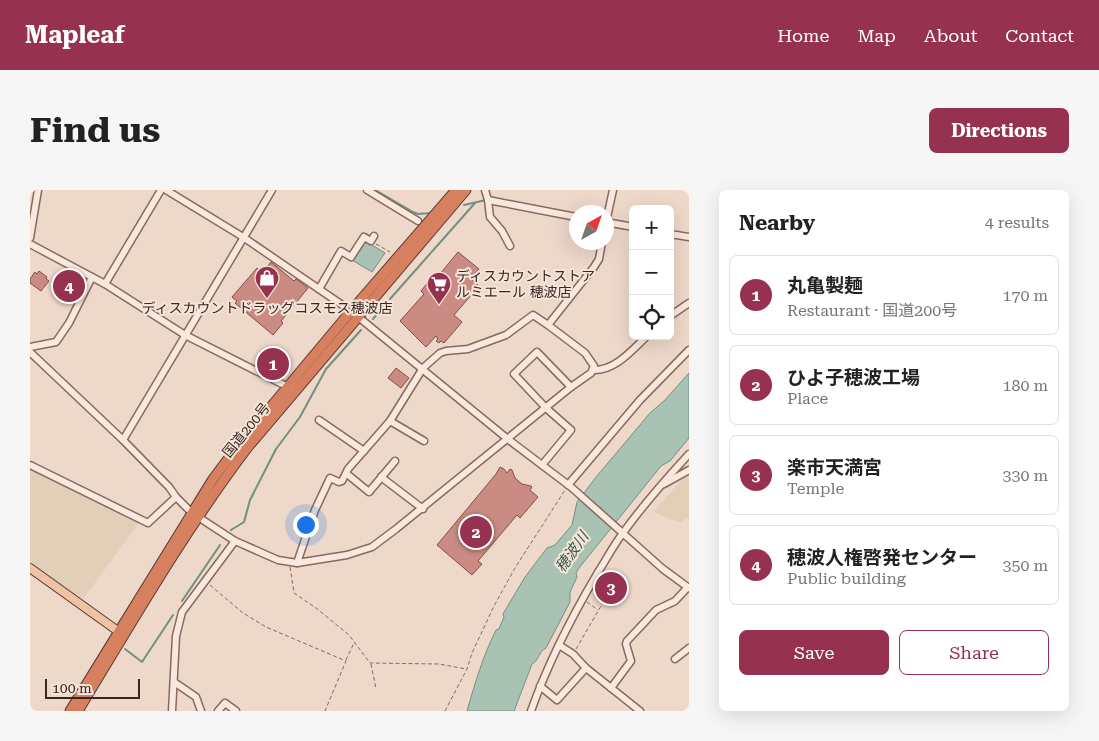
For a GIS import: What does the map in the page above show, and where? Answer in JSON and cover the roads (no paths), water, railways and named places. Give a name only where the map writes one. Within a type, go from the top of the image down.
[{"type":"highway","name":"国道200号","points":[[70,711],[195,516],[292,390],[456,190]]},
{"type":"highway","name":"国道200号","points":[[354,314],[466,190]]},
{"type":"highway","name":"国道200号","points":[[78,711],[121,634]]},
{"type":"main road","points":[[30,568],[121,634]]},
{"type":"street","points":[[30,203],[38,190]]},
{"type":"street","points":[[30,238],[38,190]]},
{"type":"street","points":[[105,284],[162,190]]},
{"type":"street","points":[[166,190],[243,237],[354,314],[423,368],[509,440],[570,486],[688,588],[675,601],[656,610],[626,641],[631,661],[611,688]]},
{"type":"street","points":[[123,440],[272,190]]},
{"type":"street","points":[[367,190],[418,221]]},
{"type":"street","points":[[485,190],[490,217],[502,231],[510,246]]},
{"type":"street","points":[[610,205],[613,190]]},
{"type":"street","points":[[488,200],[569,216]]},
{"type":"street","points":[[614,223],[629,226]]},
{"type":"street","points":[[674,235],[689,238]]},
{"type":"street","points":[[319,289],[341,251],[351,257],[364,237],[373,239]]},
{"type":"street","points":[[30,244],[60,258],[105,284],[185,335],[292,390]]},
{"type":"street","points":[[548,325],[594,267],[599,259],[601,250]]},
{"type":"street","points":[[30,347],[56,342],[69,324],[92,277]]},
{"type":"street","points":[[674,313],[689,304]]},
{"type":"street","points":[[297,562],[315,510],[330,478],[339,482],[342,481],[348,469],[390,421],[423,368],[440,353],[468,349],[506,335],[534,315],[585,352],[594,366],[593,370]]},
{"type":"street","points":[[30,352],[123,440],[170,487],[176,497],[195,516],[235,541],[278,560],[297,562],[347,555],[372,547],[423,509],[593,370],[602,370],[614,364],[642,340]]},
{"type":"street","points":[[570,486],[640,400],[689,350]]},
{"type":"street","points":[[542,465],[571,430],[546,408],[514,374],[537,352],[572,387]]},
{"type":"street","points":[[320,420],[364,451]]},
{"type":"street","points":[[390,421],[424,441]]},
{"type":"street","points":[[531,711],[540,686],[582,599],[622,530],[689,454]]},
{"type":"street","points":[[347,474],[369,492],[394,461]]},
{"type":"street","points":[[30,465],[148,523],[176,497]]},
{"type":"street","points":[[659,488],[689,470]]},
{"type":"street","points":[[381,477],[423,509]]},
{"type":"street","points":[[172,711],[176,636],[182,612],[235,541]]},
{"type":"street","points":[[559,645],[573,654],[586,668],[640,711]]},
{"type":"street","points":[[675,659],[689,648]]},
{"type":"street","points":[[540,686],[557,700],[586,668]]},
{"type":"street","points":[[174,682],[196,697],[201,711]]},
{"type":"street","points":[[218,711],[225,703],[236,711]]},
{"type":"water","points":[[364,240],[385,253],[372,272],[352,260]]},
{"type":"water","name":"穂波川","points":[[689,373],[689,438],[670,461],[661,466],[579,568],[570,592],[570,602],[546,648],[532,664],[514,711],[467,711],[491,640],[496,630],[499,629],[504,617],[503,614],[525,577],[547,548],[555,545],[572,525],[577,502],[597,476],[650,413],[665,400]]},
{"type":"waterway","points":[[375,190],[413,212],[418,214],[431,213]]},
{"type":"waterway","points":[[464,205],[486,200]]},
{"type":"waterway","points":[[390,299],[475,203]]},
{"type":"waterway","points":[[373,319],[384,306]]},
{"type":"waterway","points":[[231,530],[244,522],[250,500],[276,449],[300,417],[326,369],[361,330]]},
{"type":"waterway","points":[[182,601],[220,545]]},
{"type":"waterway","points":[[125,649],[142,662],[173,615]]},
{"type":"place","name":"穂波人権啓発センター","points":[[69,286]]},
{"type":"place","name":"ディスカウントドラッグコスモス穂波店","points":[[267,299]]},
{"type":"place","name":"ディスカウントストア ルミエール 穂波店","points":[[439,305]]},
{"type":"place","name":"丸亀製麺","points":[[273,364]]},
{"type":"place","name":"ひよ子穂波工場","points":[[476,532]]},
{"type":"place","name":"楽市天満宮","points":[[611,588]]}]
